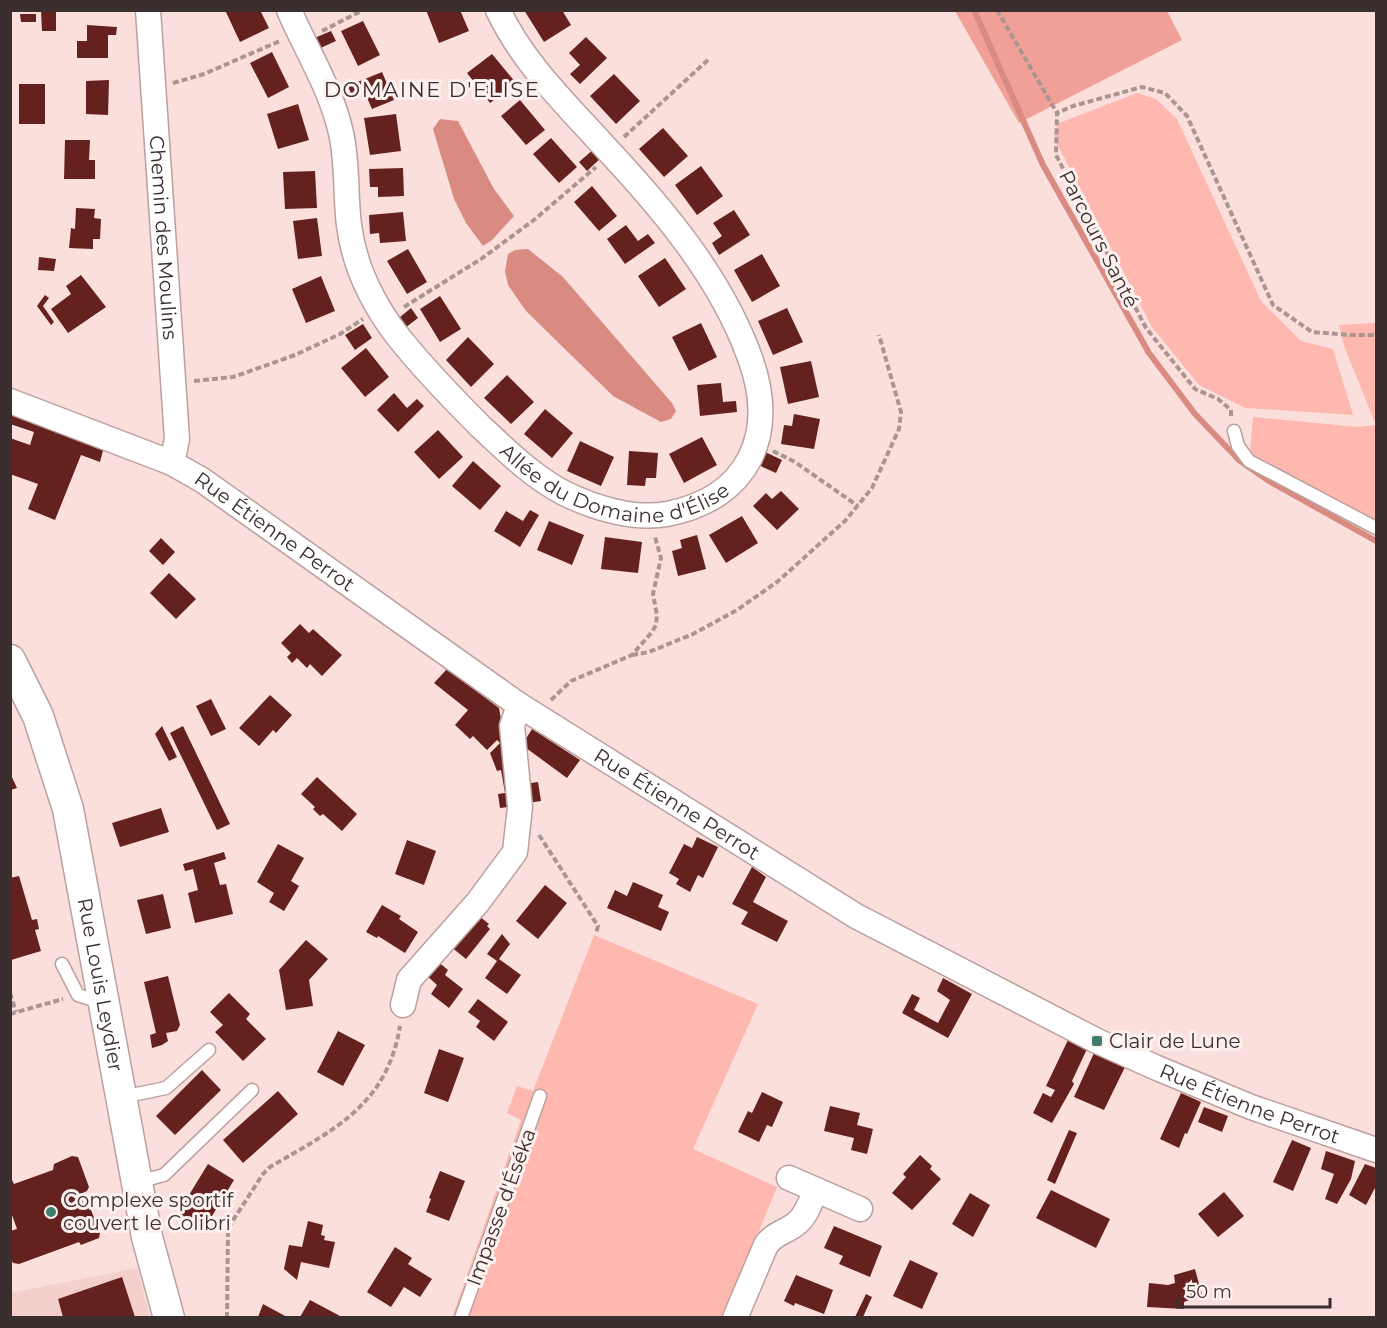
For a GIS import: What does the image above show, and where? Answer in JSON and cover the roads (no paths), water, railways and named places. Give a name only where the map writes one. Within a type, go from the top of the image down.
[{"type":"street","name":"Chemin des Moulins","points":[[148,10],[177,439],[172,463]]},
{"type":"street","name":"Allée du Domaine d'Élise","points":[[289,10],[334,105],[346,157],[352,247],[367,287],[380,312],[423,367],[500,445],[546,483],[587,503],[621,512],[666,514],[699,504],[741,475],[755,446],[761,421],[761,403],[751,359],[728,309],[688,246],[659,207],[535,69],[515,43],[498,10]]},
{"type":"street","name":"Rue Étienne Perrot","points":[[10,401],[172,463],[234,501],[417,634],[527,710],[856,916],[1096,1041],[1251,1107],[1377,1150]]},
{"type":"street","name":"Rue Louis Leydier","points":[[10,660],[38,716],[68,809],[91,999],[122,1096],[147,1237],[169,1317]]},
{"type":"street","points":[[403,1005],[409,980],[478,902],[515,852],[520,807],[512,726],[527,710]]},
{"type":"street","points":[[789,1178],[860,1209]]},
{"type":"street","points":[[735,1317],[771,1237],[802,1219],[816,1190]]},
{"type":"lane","points":[[1234,431],[1238,446],[1249,460],[1377,528]]},
{"type":"lane","points":[[62,964],[91,999]]},
{"type":"lane","points":[[122,1096],[166,1088],[209,1050]]},
{"type":"lane","points":[[137,1182],[164,1175],[252,1090]]},
{"type":"lane","name":"Impasse d'Éséka","points":[[461,1317],[540,1096]]},
{"type":"waterway","points":[[974,10],[1043,165],[1149,353],[1195,414],[1239,460],[1269,481],[1376,541]]},
{"type":"place","name":"Clair de Lune","points":[[1097,1041]]},
{"type":"place","name":"Complexe sportif couvert le Colibri","points":[[51,1212]]},
{"type":"district","name":"DOMAINE D'ELISE","points":[[432,90]]}]
